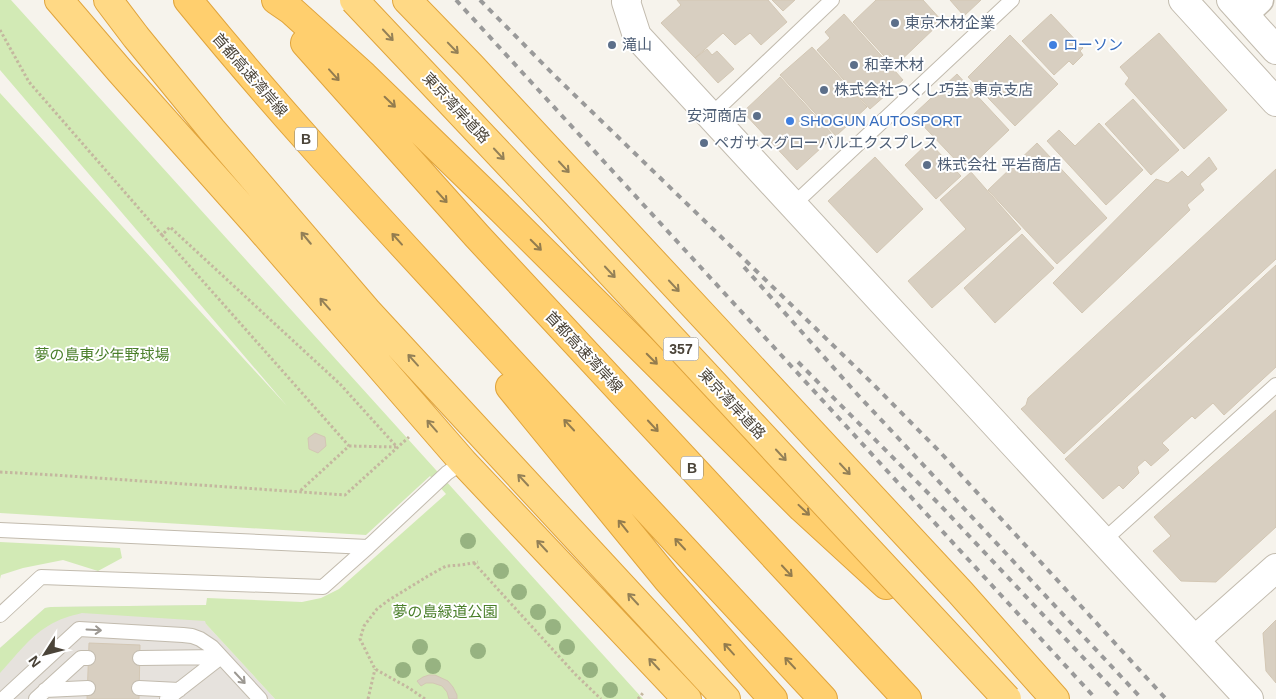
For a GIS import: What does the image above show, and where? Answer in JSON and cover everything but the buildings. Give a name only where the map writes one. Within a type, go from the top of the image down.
[{"type":"highway","points":[[59,0],[79,12],[120,71],[265,234],[463,462],[687,699]]},
{"type":"highway","points":[[108,0],[212,130],[368,312],[726,699]]},
{"type":"highway","name":"首都高速湾岸線","points":[[188,0],[325,161],[824,699]]},
{"type":"highway","name":"首都高速湾岸線","points":[[266,0],[477,236],[907,699]]},
{"type":"highway","points":[[276,0],[292,11],[364,76],[502,210],[802,508],[939,633],[1020,699]]},
{"type":"highway","name":"東京湾岸道路","points":[[354,0],[548,205],[1007,699]]},
{"type":"highway","name":"357","points":[[407,0],[471,66],[953,585],[1055,699]]},
{"type":"highway","points":[[430,275],[465,330],[564,454],[667,579],[773,699]]},
{"type":"street","points":[[627,0],[637,36],[1249,699]]},
{"type":"street","points":[[1183,0],[1276,102]]},
{"type":"street","points":[[1245,5],[1276,50]]},
{"type":"street","points":[[1195,640],[1276,568]]},
{"type":"lane","points":[[710,116],[832,0]]},
{"type":"lane","points":[[793,205],[1012,0]]},
{"type":"lane","points":[[1103,541],[1276,385]]},
{"type":"lane","points":[[0,615],[42,577],[323,587],[447,473],[463,462]]},
{"type":"lane","points":[[0,530],[368,547]]},
{"type":"lane","points":[[3,699],[79,629],[192,636],[200,639],[221,657],[260,699]]},
{"type":"lane","points":[[140,658],[221,657]]},
{"type":"lane","points":[[167,699],[221,657]]},
{"type":"lane","points":[[45,696],[81,658],[88,658]]},
{"type":"lane","points":[[45,696],[88,688]]},
{"type":"lane","points":[[140,688],[179,690]]},
{"type":"path","points":[[0,30],[29,82],[349,446]]},
{"type":"path","points":[[162,234],[170,227],[340,384],[397,447]]},
{"type":"path","points":[[0,472],[345,494],[411,435]]},
{"type":"path","points":[[300,492],[349,446],[397,447]]},
{"type":"path","points":[[426,699],[375,669],[360,639],[364,626],[376,609],[421,580],[446,566],[476,562],[575,674],[601,699]]},
{"type":"path","points":[[368,699],[375,669]]},
{"type":"path","points":[[638,699],[644,693]]},
{"type":"shaded area","points":[[207,605],[206,624],[275,699],[0,699],[0,648],[45,608]]},
{"type":"green space","name":"夢の島緑道公園","points":[[0,0],[11,0],[643,699],[275,699],[205,621],[82,613],[60,620],[41,631],[28,641],[0,673],[0,648],[45,608],[206,605],[207,598],[302,602],[321,598],[339,589],[446,494],[430,476],[366,535],[0,513],[0,93],[287,406],[0,70]]},
{"type":"green space","points":[[0,542],[120,548],[122,558],[98,571],[63,560],[23,568],[1,575],[0,579]]},
{"type":"railway","points":[[456,0],[1096,699]]},
{"type":"railway","points":[[480,0],[556,77],[872,383],[940,452],[1166,699]]},
{"type":"railway","points":[[744,267],[857,394],[1142,699]]},
{"type":"railway","points":[[798,362],[941,506],[1122,699]]},
{"type":"place","name":"東京木材企業","points":[[895,23]]},
{"type":"place","name":"滝山","points":[[612,45]]},
{"type":"place","name":"ローソン","points":[[1053,45]]},
{"type":"place","name":"和幸木材","points":[[854,65]]},
{"type":"place","name":"株式会社つくし巧芸 東京支店","points":[[824,90]]},
{"type":"place","name":"安河商店","points":[[757,116]]},
{"type":"place","name":"SHOGUN AUTOSPORT","points":[[790,121]]},
{"type":"place","name":"ペガサスグローバルエクスプレス","points":[[704,143]]},
{"type":"place","name":"株式会社 平岩商店","points":[[927,165]]},
{"type":"park label","name":"夢の島東少年野球場","points":[[102,355]]}]
